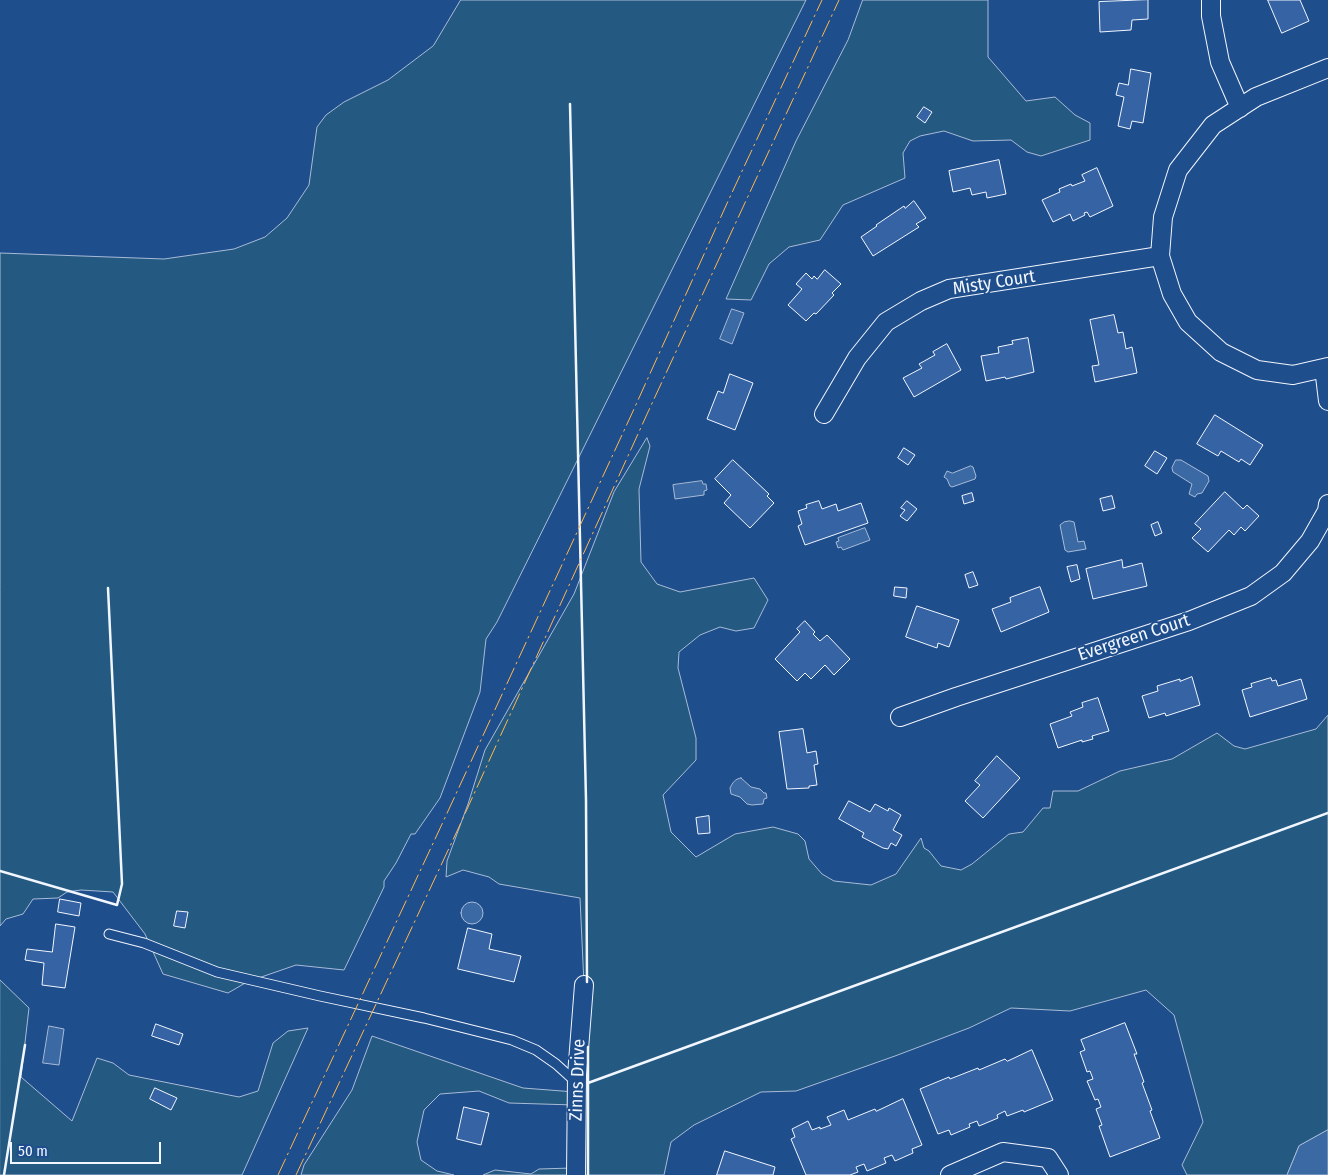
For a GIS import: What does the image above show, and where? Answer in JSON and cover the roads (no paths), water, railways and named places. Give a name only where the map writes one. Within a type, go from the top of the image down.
[{"type":"street","points":[[1210,0],[1211,16],[1220,62],[1240,108]]},
{"type":"street","points":[[1328,68],[1256,97],[1213,125],[1178,170],[1163,217],[1160,256],[1172,294],[1188,322],[1221,352],[1257,370],[1293,376],[1326,367],[1328,401]]},
{"type":"street","name":"Misty Court","points":[[824,414],[857,358],[886,322],[921,301],[949,289],[1160,256]]},
{"type":"street","name":"Evergreen Court","points":[[900,717],[1189,621],[1251,596],[1283,573],[1310,541],[1328,504]]},
{"type":"street","name":"Zinns Drive","points":[[576,1175],[577,1083],[584,985]]},
{"type":"street","points":[[950,1175],[1002,1152],[1048,1158],[1059,1175]]},
{"type":"lane","points":[[109,934],[144,943],[217,972],[512,1040],[536,1050],[556,1064],[577,1083]]}]
